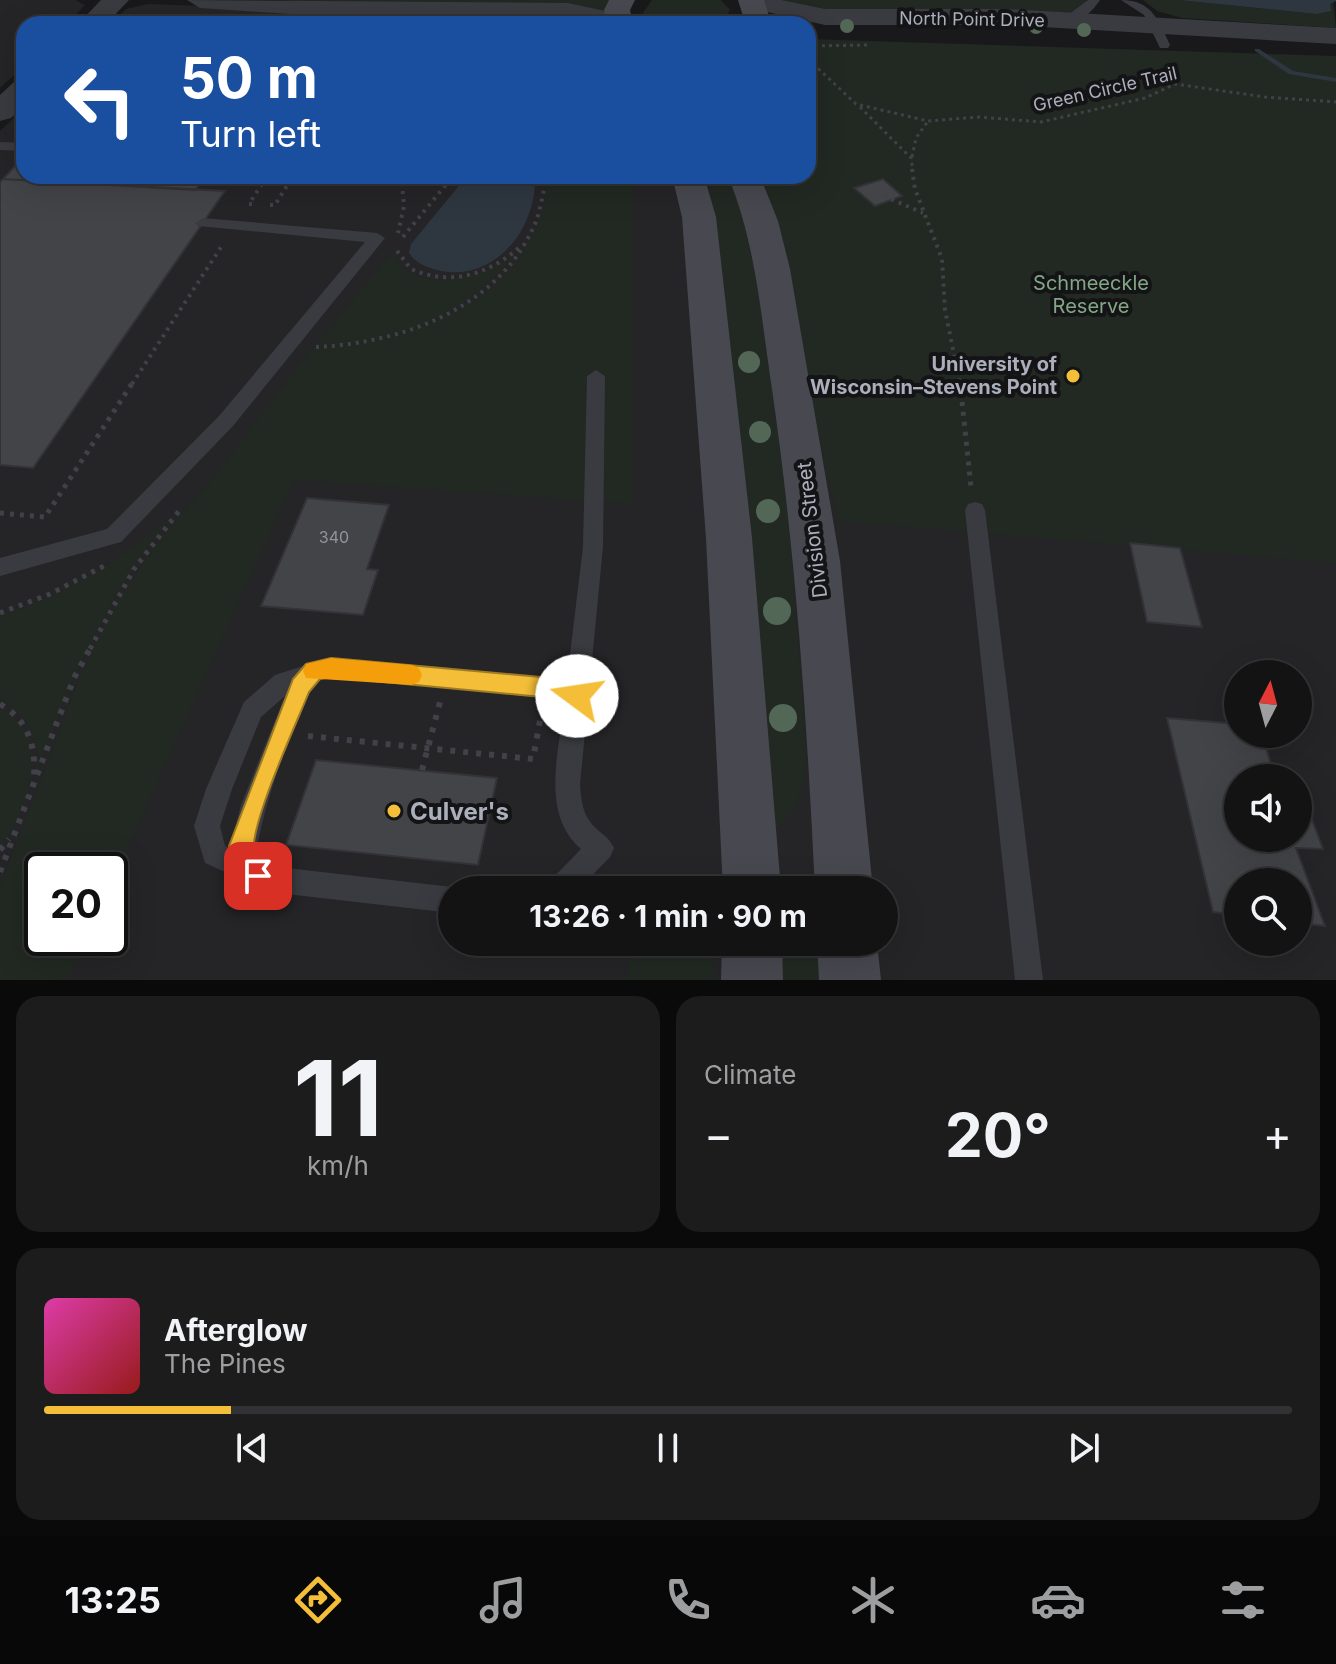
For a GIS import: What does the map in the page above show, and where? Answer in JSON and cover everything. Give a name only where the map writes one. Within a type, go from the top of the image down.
[{"type":"main road","points":[[690,184],[699,217],[729,538],[751,876]]},
{"type":"main road","name":"Division Street","points":[[747,184],[767,245],[802,448],[835,721],[843,876]]},
{"type":"main road","points":[[752,956],[752,980]]},
{"type":"main road","points":[[848,956],[850,980]]},
{"type":"street","points":[[99,16],[116,0]]},
{"type":"street","points":[[200,0],[379,12],[568,11],[621,15]]},
{"type":"street","name":"North Point Drive","points":[[752,9],[813,16]]},
{"type":"street","name":"North Point Drive","points":[[816,16],[993,16],[1068,21],[1160,35],[1336,54]]},
{"type":"street","name":"North Point Drive","points":[[816,33],[1336,36]]},
{"type":"lane","points":[[1068,21],[1089,8],[1094,0]]},
{"type":"lane","points":[[1127,0],[1149,13],[1160,35]]},
{"type":"lane","points":[[0,567],[114,536],[226,421],[377,238],[203,223]]},
{"type":"lane","points":[[573,876],[601,848],[581,831],[571,804],[569,773],[593,547],[596,376]]},
{"type":"lane","points":[[975,510],[1029,980]]},
{"type":"lane","points":[[438,898],[258,876],[214,854],[207,826],[252,710],[283,683],[331,667],[572,690],[577,696]]},
{"type":"lane","points":[[258,876],[245,864],[241,846],[301,686],[313,671]]},
{"type":"path","points":[[816,46],[885,43]]},
{"type":"path","name":"Green Circle Trail","points":[[816,66],[856,104],[928,121],[979,117],[1041,122],[1145,98],[1175,84],[1265,97],[1336,102]]},
{"type":"path","points":[[856,104],[911,158]]},
{"type":"path","points":[[928,121],[916,138],[911,158],[915,189],[942,259],[945,310],[959,374],[975,510]]},
{"type":"path","points":[[0,513],[45,517],[262,184]]},
{"type":"path","points":[[249,204],[275,205],[288,184]]},
{"type":"path","points":[[402,184],[404,206],[396,246],[403,264],[413,269],[447,278],[466,277],[502,262],[526,241]]},
{"type":"path","points":[[313,347],[362,345],[401,335],[456,310],[499,277],[526,241],[534,226],[545,184]]},
{"type":"path","points":[[884,196],[925,214]]},
{"type":"path","points":[[0,872],[74,678],[109,609],[158,534],[190,498]]},
{"type":"path","points":[[422,770],[446,678]]},
{"type":"path","points":[[308,736],[533,759],[546,688]]},
{"type":"path","points":[[0,704],[15,711],[33,738],[36,760],[33,788]]},
{"type":"path","points":[[0,850],[12,836]]},
{"type":"shaded area","points":[[0,0],[75,0],[85,5],[75,16],[16,16],[16,73],[0,88]]},
{"type":"shaded area","points":[[1179,0],[1336,1],[1330,4],[1331,11],[1316,14]]},
{"type":"shaded area","points":[[148,4],[478,16],[119,16],[126,9]]},
{"type":"shaded area","points":[[1336,67],[1336,980],[0,980],[0,131],[16,116],[16,184],[755,184],[774,237],[830,483],[809,184],[816,184],[816,174]]},
{"type":"shaded area","points":[[460,184],[535,184],[529,214],[521,231],[496,259],[480,268],[461,272],[441,271],[423,265],[409,253],[411,244]]},
{"type":"green space","points":[[280,0],[610,0],[607,12],[567,3],[381,7]]},
{"type":"green space","points":[[652,0],[721,0],[730,10],[726,16],[645,16],[643,13]]},
{"type":"green space","points":[[774,0],[1087,0],[1081,10],[1069,14],[814,10]]},
{"type":"green space","points":[[1143,0],[1179,0],[1316,14],[1333,1],[1336,28],[1182,18],[1157,11]]},
{"type":"green space","name":"Schmeeckle Reserve","points":[[816,39],[1336,56],[1336,563],[838,521],[774,237],[755,184],[816,184]]},
{"type":"green space","points":[[546,184],[633,184],[633,504],[294,480],[126,852],[24,852],[24,956],[79,956],[68,980],[0,980],[0,887],[81,675],[115,607],[162,536],[206,487],[313,348],[351,346],[390,338],[429,324],[466,305],[498,281],[524,251],[541,216]]},
{"type":"green space","points":[[707,184],[732,184],[742,212],[759,294],[786,482],[807,760],[795,806],[778,827],[775,827],[715,227]]},
{"type":"green space","points":[[394,250],[402,266],[415,275],[432,279],[471,275],[489,269],[518,251],[500,273],[478,292],[455,309],[429,322],[373,341],[316,345]]},
{"type":"green space","points":[[178,510],[154,539],[113,601],[65,699],[38,769],[30,728],[18,713],[0,700],[0,616],[49,597],[95,573]]},
{"type":"green space","points":[[0,709],[16,720],[27,735],[32,773],[21,813],[0,846]]},
{"type":"green space","points":[[630,956],[714,956],[714,980],[628,980]]},
{"type":"green space","points":[[780,956],[817,956],[823,980],[778,980]]},
{"type":"building","points":[[16,165],[16,180],[3,179]]},
{"type":"building","points":[[3,179],[16,180],[16,184],[96,184],[225,191],[33,468],[0,465],[0,182]]},
{"type":"building","points":[[883,179],[902,196],[875,206],[854,188]]},
{"type":"building","points":[[90,184],[200,184],[195,190]]},
{"type":"building","points":[[307,498],[389,505],[367,569],[378,570],[363,615],[261,606]]},
{"type":"building","points":[[1130,543],[1180,548],[1202,627],[1147,622]]},
{"type":"building","points":[[1167,718],[1224,723],[1224,748],[1266,748],[1271,764],[1224,764],[1224,852],[1297,852],[1303,868],[1224,868],[1224,913],[1213,912]]},
{"type":"building","name":"Culver's","points":[[316,760],[497,778],[478,865],[286,845]]},
{"type":"building","points":[[1312,820],[1323,849],[1312,849]]},
{"type":"building","points":[[1312,891],[1325,926],[1312,925]]},
{"type":"waterway","points":[[1257,50],[1291,73],[1336,80]]},
{"type":"slow traffic","points":[[314,671],[331,667],[412,675]]},
{"type":"place","name":"University of Wisconsin–Stevens Point","points":[[1073,376]]},
{"type":"place","name":"Culver's","points":[[394,811]]},
{"type":"route","points":[[258,876],[245,864],[241,846],[301,686],[313,671],[331,667],[572,690],[577,696]]}]
